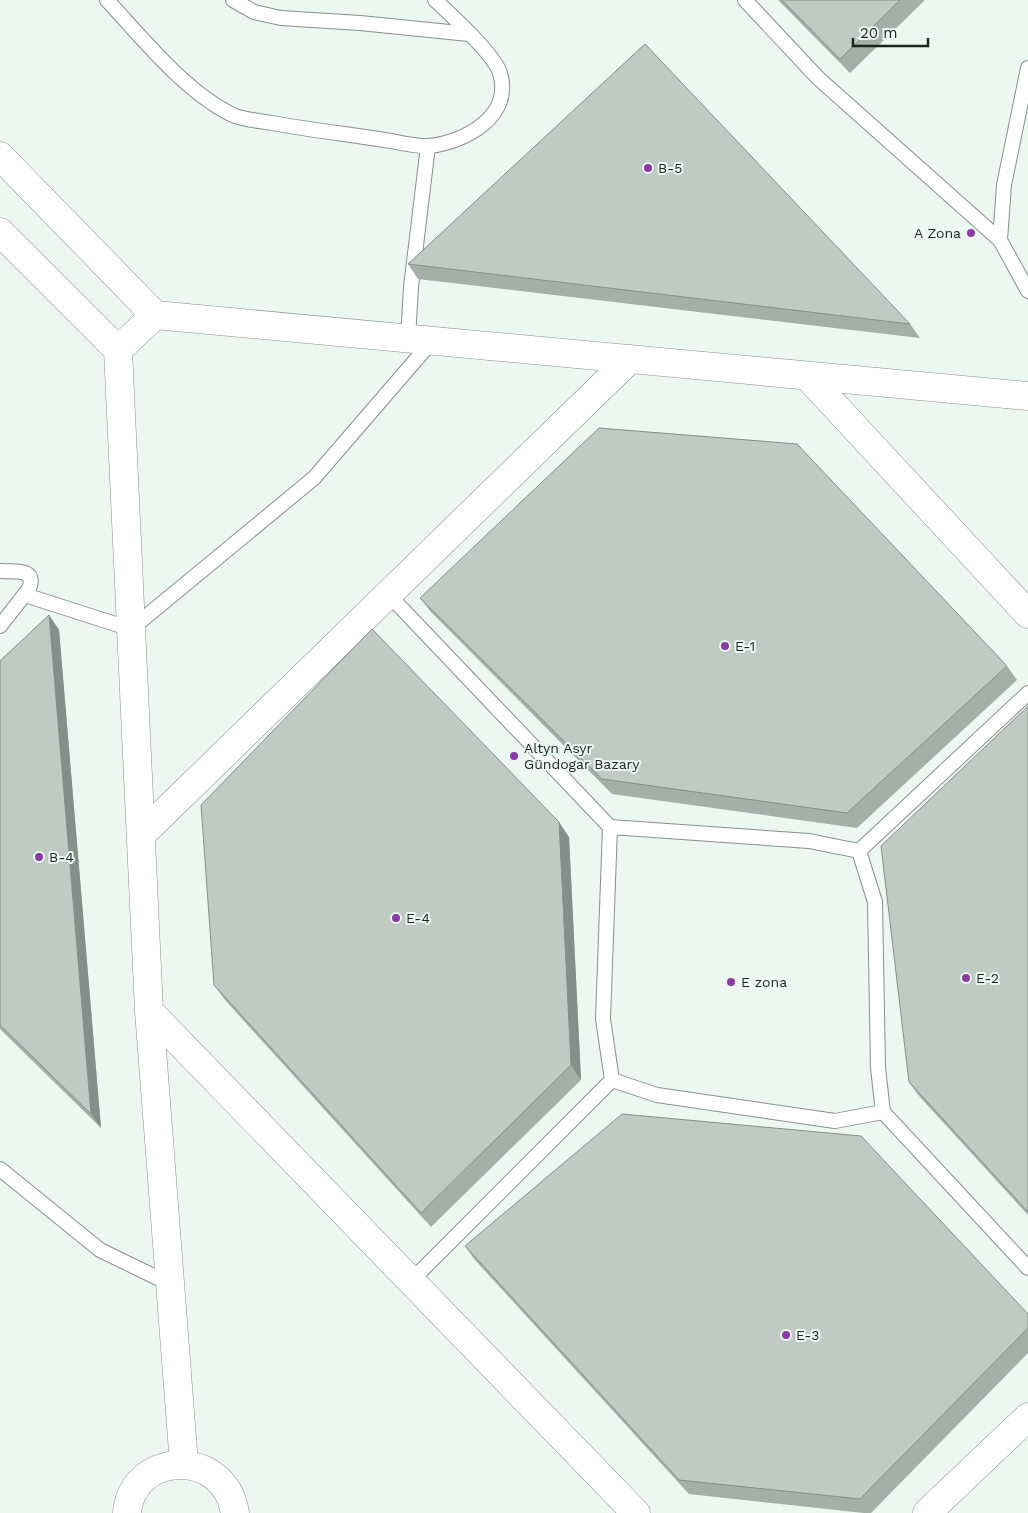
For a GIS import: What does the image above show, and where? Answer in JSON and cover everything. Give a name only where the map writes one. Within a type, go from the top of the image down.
[{"type":"street","points":[[0,156],[154,315],[1028,396]]},
{"type":"street","points":[[0,232],[118,350],[150,1011],[184,1464]]},
{"type":"street","points":[[118,350],[154,315]]},
{"type":"street","points":[[141,835],[630,359]]},
{"type":"street","points":[[808,377],[1028,614]]},
{"type":"street","points":[[150,1011],[636,1513]]},
{"type":"street","points":[[927,1513],[1028,1417]]},
{"type":"street","points":[[127,1513],[136,1488],[148,1475],[165,1466],[184,1464],[202,1468],[218,1478],[229,1493],[235,1513]]},
{"type":"lane","points":[[107,0],[197,92],[217,106],[238,117],[428,146],[455,141],[475,130],[493,114],[501,101],[503,87],[500,71],[488,54],[435,0]]},
{"type":"lane","points":[[233,0],[254,12],[281,18],[360,23],[469,34]]},
{"type":"lane","points":[[745,0],[818,78],[1000,240],[1028,291]]},
{"type":"lane","points":[[1000,240],[1004,185],[1022,129],[1028,68]]},
{"type":"lane","points":[[25,595],[131,628],[314,478],[420,339],[411,287],[428,146]]},
{"type":"lane","points":[[0,571],[25,572],[30,575],[32,582],[25,595],[0,626]]},
{"type":"lane","points":[[388,594],[610,827],[809,841],[859,851]]},
{"type":"lane","points":[[859,851],[1028,693]]},
{"type":"lane","points":[[610,827],[603,1019],[612,1080]]},
{"type":"lane","points":[[859,851],[875,902],[878,1068],[883,1112],[1028,1268]]},
{"type":"lane","points":[[612,1080],[656,1095],[834,1121],[883,1112]]},
{"type":"lane","points":[[411,1281],[612,1080]]},
{"type":"lane","points":[[0,1169],[100,1250],[170,1284]]},
{"type":"building","points":[[782,0],[900,0],[840,59]]},
{"type":"building","name":"B-5","points":[[645,44],[910,324],[408,264]]},
{"type":"building","name":"E-1","points":[[599,428],[797,444],[1007,666],[847,813],[602,779],[420,598]]},
{"type":"building","name":"B-4","points":[[49,615],[91,1114],[0,1025],[0,661]]},
{"type":"building","name":"E-4","points":[[372,629],[559,822],[571,1065],[421,1213],[214,985],[201,805]]},
{"type":"building","name":"E-2","points":[[1028,706],[1028,1212],[909,1082],[881,846]]},
{"type":"building","name":"E-3","points":[[622,1114],[861,1136],[1028,1314],[1028,1328],[860,1499],[679,1480],[465,1246]]},
{"type":"place","name":"B-5","points":[[648,168]]},
{"type":"place","name":"A Zona","points":[[971,233]]},
{"type":"place","name":"E-1","points":[[725,646]]},
{"type":"place","name":"Altyn Asyr Gündogar Bazary","points":[[514,756]]},
{"type":"place","name":"B-4","points":[[39,857]]},
{"type":"place","name":"E-4","points":[[396,918]]},
{"type":"place","name":"E-2","points":[[966,978]]},
{"type":"place","name":"E zona","points":[[731,982]]},
{"type":"place","name":"E-3","points":[[786,1335]]}]
